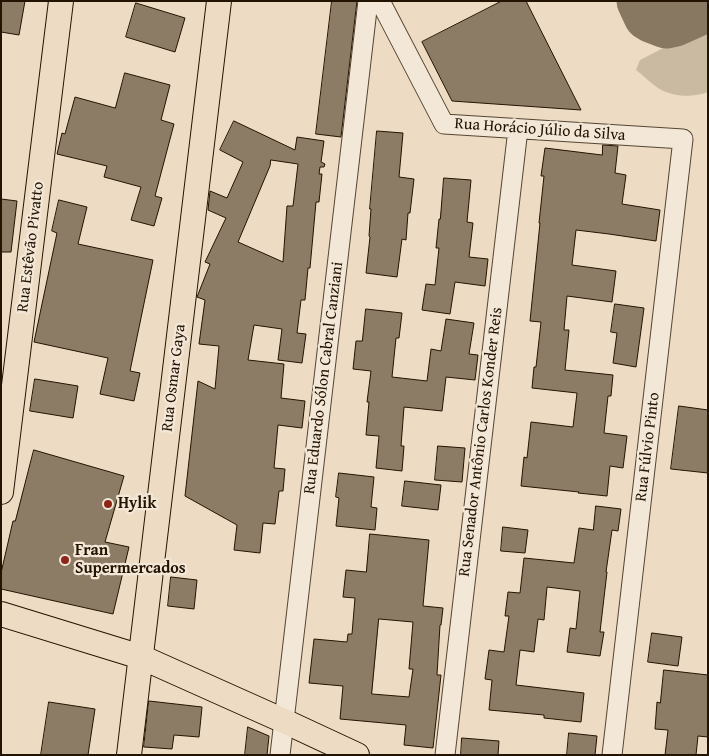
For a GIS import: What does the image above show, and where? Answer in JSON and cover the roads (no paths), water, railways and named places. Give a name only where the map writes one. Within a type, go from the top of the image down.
[{"type":"main road","name":"Rua Estêvão Pivatto","points":[[1,492],[60,1]]},
{"type":"main road","name":"Rua Osmar Gaya","points":[[129,755],[219,1]]},
{"type":"main road","points":[[1,614],[140,657],[357,755]]},
{"type":"street","name":"Rua Eduardo Sólon Cabral Canziani","points":[[280,755],[368,1]]},
{"type":"street","name":"Rua Horácio Júlio da Silva","points":[[380,1],[444,124],[683,139]]},
{"type":"street","name":"Rua Senador Antônio Carlos Konder Reis","points":[[445,755],[518,129]]},
{"type":"street","name":"Rua Fúlvio Pinto","points":[[612,755],[683,139]]},
{"type":"place","name":"Hylik","points":[[108,504]]},
{"type":"place","name":"Fran Supermercados","points":[[65,560]]}]
